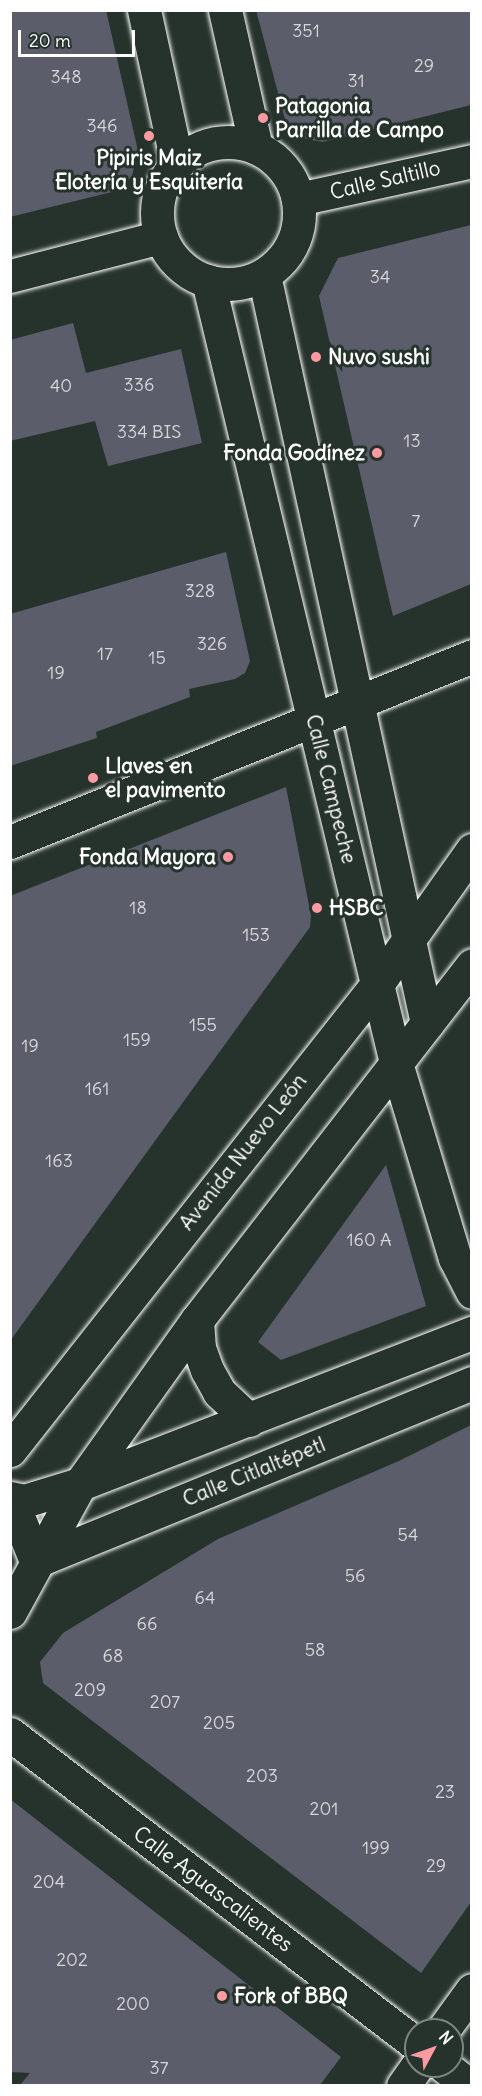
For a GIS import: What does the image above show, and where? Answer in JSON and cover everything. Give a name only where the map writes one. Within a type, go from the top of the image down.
[{"type":"street","points":[[144,10],[177,163]]},
{"type":"street","points":[[225,10],[256,148]]},
{"type":"street","points":[[235,142],[256,148],[275,160],[290,178],[298,200],[299,222],[293,243],[281,261],[264,275],[227,285],[208,282],[188,272],[172,256],[161,237],[159,198],[177,163],[214,143],[235,142]]},
{"type":"street","name":"Calle Saltillo","points":[[298,200],[471,161]]},
{"type":"street","points":[[10,276],[161,237]]},
{"type":"street","name":"Calle Campeche","points":[[264,275],[428,1023]]},
{"type":"street","name":"Calle Campeche","points":[[208,282],[396,1063],[455,1258],[471,1292]]},
{"type":"street","points":[[10,842],[471,656]]},
{"type":"street","name":"Avenida Nuevo León","points":[[10,1450],[378,983],[471,850]]},
{"type":"street","points":[[10,1612],[23,1595],[36,1561],[80,1484],[197,1320],[471,965]]},
{"type":"street","points":[[197,1320],[199,1348],[207,1370],[219,1392],[249,1420]]},
{"type":"street","points":[[10,1498],[24,1501],[80,1484],[471,1333]]},
{"type":"street","name":"Calle Citlaltépetl","points":[[36,1561],[471,1383]]},
{"type":"street","points":[[10,1512],[19,1519],[36,1561]]},
{"type":"street","name":"Calle Aguascalientes","points":[[10,1734],[404,2035]]},
{"type":"street","points":[[451,2018],[471,1990]]},
{"type":"building","points":[[10,10],[106,10],[138,151],[132,176],[120,190],[10,217]]},
{"type":"building","points":[[256,10],[471,10],[471,105],[323,142],[301,138],[286,123]]},
{"type":"building","points":[[471,225],[471,584],[393,616],[319,296],[338,258]]},
{"type":"building","points":[[73,323],[86,373],[181,349],[202,443],[108,466],[95,421],[10,441],[10,340]]},
{"type":"building","points":[[226,552],[250,661],[245,673],[235,679],[189,689],[190,697],[96,732],[97,738],[10,766],[10,614]]},
{"type":"building","points":[[286,787],[311,916],[310,927],[10,1341],[10,896]]},
{"type":"building","points":[[386,1165],[426,1306],[281,1360],[258,1342]]},
{"type":"building","points":[[471,1425],[471,1902],[421,1973],[43,1683],[40,1662],[63,1633],[218,1539],[401,1460]]},
{"type":"building","points":[[10,1799],[341,2057],[320,2085],[20,2085],[30,2073],[10,2072]]},
{"type":"place","name":"Patagonia Parrilla de Campo","points":[[263,118]]},
{"type":"place","name":"Pipiris Maiz Elotería y Esquitería","points":[[149,136]]},
{"type":"place","name":"Nuvo sushi","points":[[316,357]]},
{"type":"place","name":"Fonda Godínez","points":[[377,453]]},
{"type":"place","name":"Llaves en el pavimento","points":[[93,778]]},
{"type":"place","name":"Fonda Mayora","points":[[228,857]]},
{"type":"place","name":"HSBC","points":[[317,908]]},
{"type":"place","name":"Fork of BBQ","points":[[222,1996]]}]
